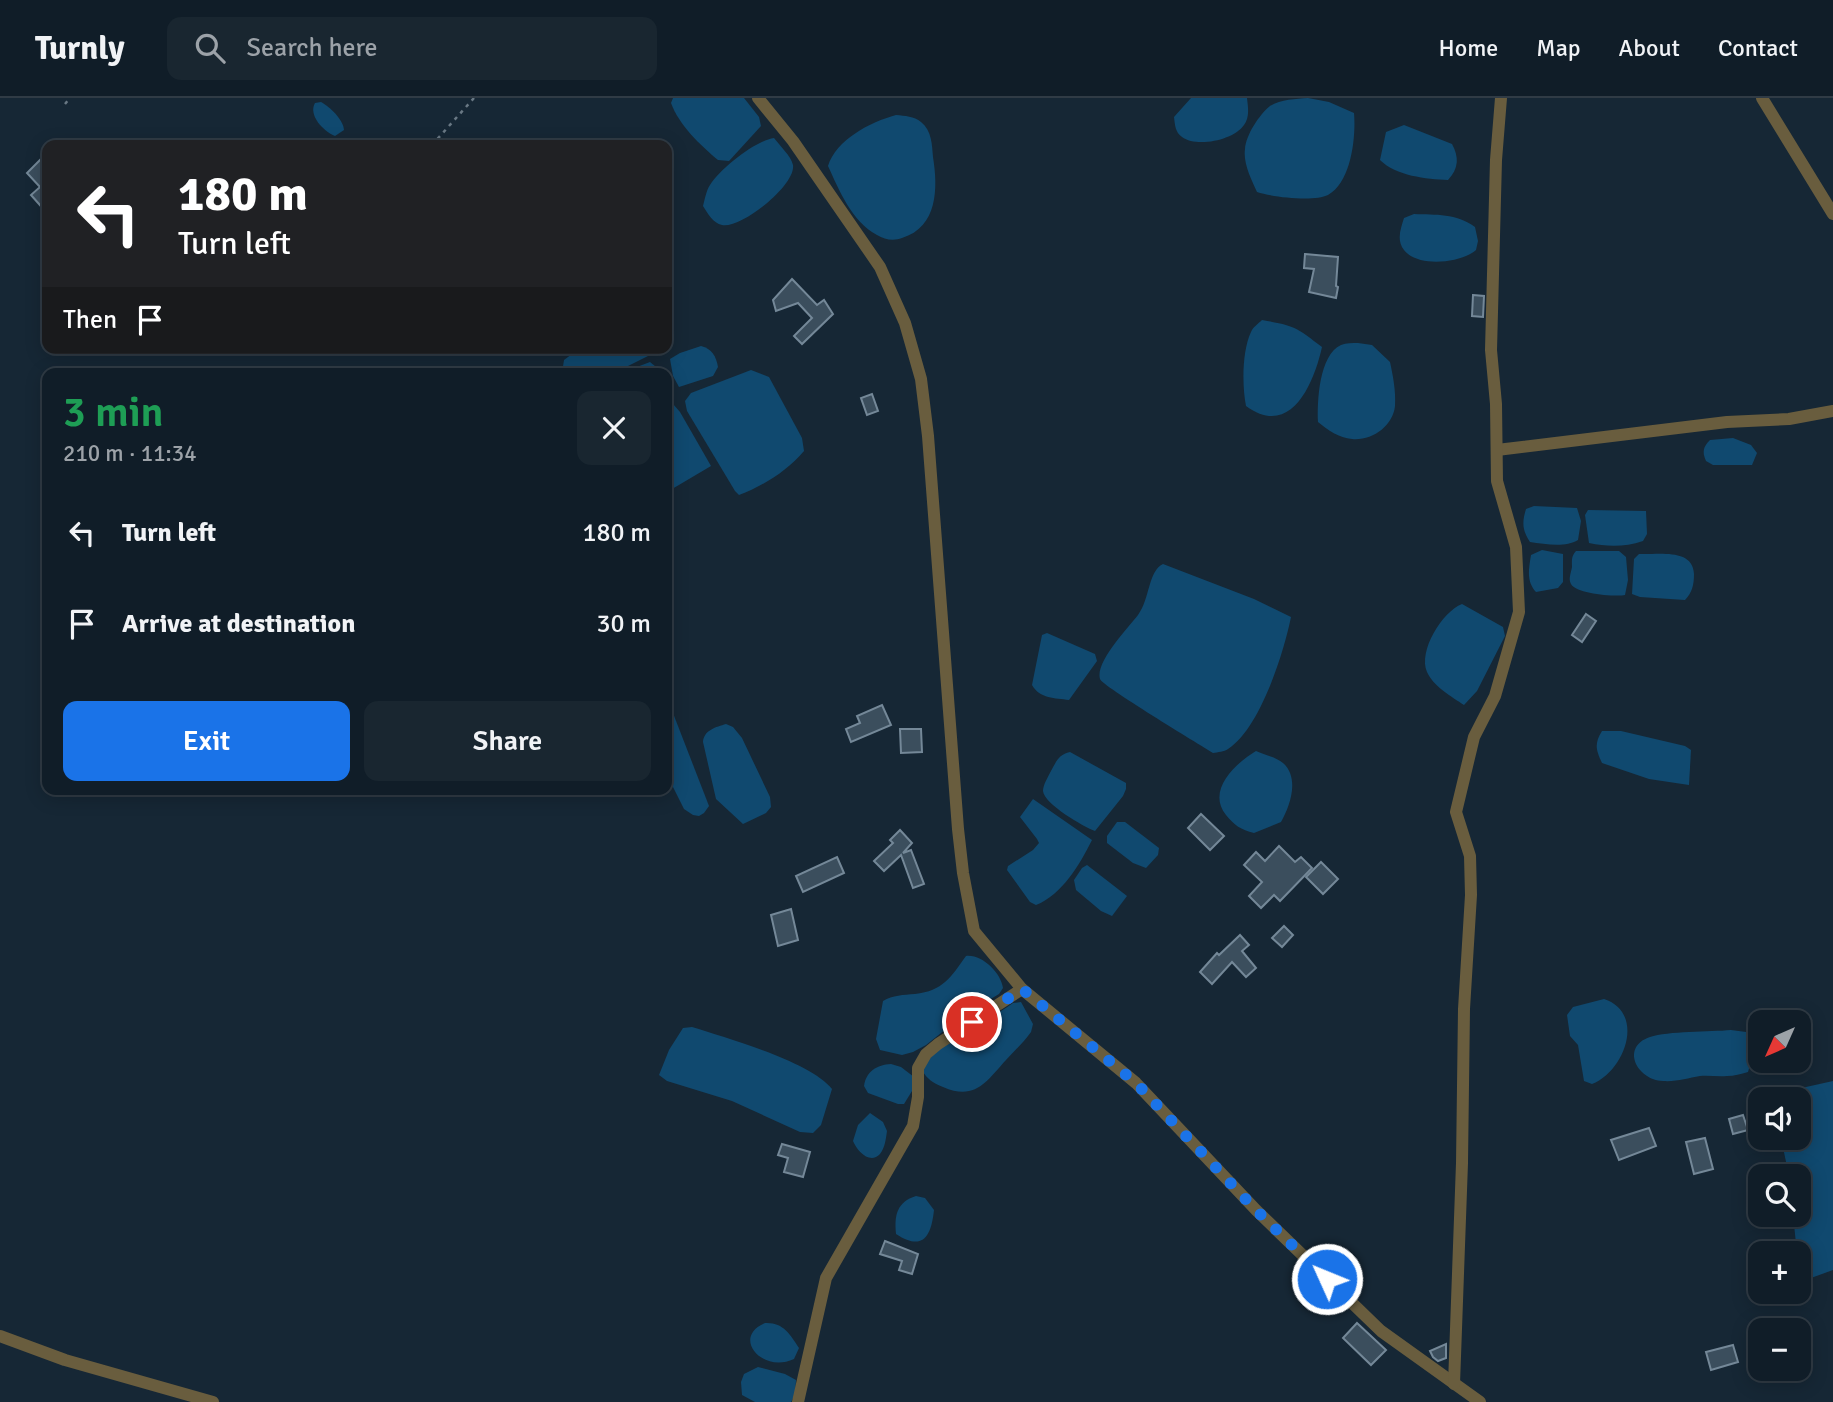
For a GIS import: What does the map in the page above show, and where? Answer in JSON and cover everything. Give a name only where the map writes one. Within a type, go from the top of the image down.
[{"type":"street","points":[[758,98],[793,141],[880,267],[905,323],[921,379],[928,436],[958,829],[974,930],[1022,989],[1136,1083],[1256,1210],[1381,1331],[1480,1402]]},
{"type":"street","points":[[1454,1384],[1462,1163],[1464,1009],[1471,895],[1471,856],[1456,812],[1474,737],[1495,696],[1519,612],[1516,547],[1497,481],[1496,404],[1491,350],[1496,160],[1501,98]]},
{"type":"street","points":[[1762,98],[1833,214]]},
{"type":"street","points":[[1497,450],[1727,422],[1789,419],[1833,411]]},
{"type":"street","points":[[798,1402],[826,1278],[913,1126],[918,1097],[918,1068],[926,1054],[938,1044],[1022,989]]},
{"type":"street","points":[[0,1336],[65,1360],[213,1402]]},
{"type":"path","points":[[65,103],[70,98]]},
{"type":"path","points":[[436,140],[474,98]]},
{"type":"water","points":[[673,98],[744,98],[759,117],[761,126],[729,161],[718,160],[685,127],[671,103]]},
{"type":"water","points":[[1191,98],[1247,98],[1246,122],[1232,135],[1215,141],[1197,142],[1182,137],[1176,128],[1174,117]]},
{"type":"water","points":[[1308,98],[1329,102],[1354,113],[1351,157],[1342,180],[1336,189],[1322,197],[1293,198],[1257,192],[1245,160],[1250,132],[1270,106]]},
{"type":"water","points":[[321,102],[336,114],[343,126],[344,130],[335,136],[322,127],[313,113],[315,103]]},
{"type":"water","points":[[896,115],[921,122],[929,134],[935,193],[929,216],[923,225],[914,233],[893,240],[880,237],[860,222],[847,205],[828,166],[838,148],[855,133]]},
{"type":"water","points":[[1404,125],[1452,144],[1457,162],[1448,180],[1403,173],[1380,160],[1386,132]]},
{"type":"water","points":[[774,138],[793,165],[786,183],[766,204],[742,220],[722,225],[716,222],[703,206],[710,185],[739,156]]},
{"type":"water","points":[[1414,214],[1446,216],[1468,222],[1475,227],[1478,241],[1476,250],[1460,258],[1440,262],[1410,256],[1400,242],[1400,234],[1404,218]]},
{"type":"water","points":[[1262,320],[1295,328],[1322,347],[1313,376],[1298,402],[1288,411],[1276,416],[1262,414],[1246,406],[1243,379],[1246,349],[1252,330]]},
{"type":"water","points":[[1341,345],[1372,345],[1390,362],[1395,406],[1390,420],[1380,431],[1367,438],[1352,439],[1330,431],[1318,422],[1318,403],[1328,358]]},
{"type":"water","points":[[701,346],[713,354],[718,367],[713,376],[679,387],[673,376],[670,359]]},
{"type":"water","points":[[572,354],[650,354],[624,368],[563,368],[564,360]]},
{"type":"water","points":[[650,362],[656,368],[634,368]]},
{"type":"water","points":[[751,370],[769,377],[802,438],[804,451],[774,477],[739,495],[687,411],[685,401],[691,393]]},
{"type":"water","points":[[672,404],[680,412],[711,466],[672,489]]},
{"type":"water","points":[[1733,438],[1751,445],[1757,453],[1752,465],[1713,465],[1706,461],[1704,450],[1710,440]]},
{"type":"water","points":[[1534,506],[1577,508],[1581,521],[1578,540],[1561,545],[1530,542],[1523,526],[1526,509]]},
{"type":"water","points":[[1588,510],[1646,511],[1647,534],[1643,541],[1630,544],[1610,546],[1589,543],[1585,515]]},
{"type":"water","points":[[1542,550],[1563,554],[1563,582],[1558,588],[1536,592],[1529,579],[1531,555]]},
{"type":"water","points":[[1576,551],[1619,551],[1626,557],[1628,580],[1625,595],[1596,594],[1574,587],[1570,578],[1572,559]]},
{"type":"water","points":[[1639,554],[1673,555],[1688,560],[1694,578],[1691,592],[1685,600],[1632,594],[1634,559]]},
{"type":"water","points":[[1163,564],[1254,599],[1291,617],[1283,650],[1260,708],[1240,739],[1225,751],[1213,753],[1100,679],[1102,664],[1142,609],[1154,573]]},
{"type":"water","points":[[1462,604],[1503,627],[1505,636],[1477,691],[1464,705],[1434,682],[1425,663],[1429,643],[1440,623],[1454,608]]},
{"type":"water","points":[[1047,633],[1095,654],[1097,661],[1069,700],[1039,693],[1032,685],[1042,635]]},
{"type":"water","points":[[672,711],[709,806],[699,816],[684,809],[672,785]]},
{"type":"water","points":[[726,724],[733,727],[742,738],[770,797],[771,807],[766,813],[743,824],[716,799],[703,742],[708,732]]},
{"type":"water","points":[[1602,731],[1621,731],[1685,746],[1691,750],[1689,785],[1649,779],[1602,763],[1597,747]]},
{"type":"water","points":[[1256,751],[1283,763],[1291,776],[1292,792],[1281,822],[1254,833],[1242,829],[1229,819],[1221,806],[1219,796],[1221,787],[1232,770]]},
{"type":"water","points":[[1070,752],[1126,783],[1123,796],[1095,831],[1057,808],[1043,791],[1056,762]]},
{"type":"water","points":[[1033,799],[1092,840],[1062,886],[1036,905],[1030,902],[1007,870],[1008,866],[1039,843],[1020,817]]},
{"type":"water","points":[[1117,822],[1125,822],[1159,848],[1158,855],[1146,868],[1133,863],[1107,843],[1107,836]]},
{"type":"water","points":[[1087,865],[1127,896],[1112,916],[1101,911],[1076,890],[1074,880]]},
{"type":"water","points":[[966,956],[984,961],[995,971],[1003,988],[999,994],[961,1017],[913,1052],[902,1055],[880,1050],[876,1039],[883,1001],[894,996],[933,990],[951,976]]},
{"type":"water","points":[[1604,999],[1617,1006],[1624,1016],[1626,1042],[1614,1067],[1592,1084],[1584,1081],[1578,1045],[1570,1036],[1567,1015],[1573,1007]]},
{"type":"water","points":[[1021,1002],[1033,1024],[1031,1032],[986,1082],[972,1090],[954,1091],[926,1076],[922,1070],[939,1049],[1013,1003]]},
{"type":"water","points":[[692,1027],[788,1060],[821,1079],[832,1089],[821,1125],[813,1133],[800,1132],[732,1101],[667,1081],[659,1075],[669,1050],[683,1028]]},
{"type":"water","points":[[1731,1030],[1746,1032],[1748,1072],[1732,1076],[1700,1076],[1663,1081],[1646,1075],[1636,1062],[1636,1048],[1650,1037]]},
{"type":"water","points":[[891,1064],[901,1067],[914,1077],[912,1091],[904,1104],[868,1093],[864,1086],[867,1076],[873,1070]]},
{"type":"water","points":[[1833,1081],[1833,1270],[1811,1278],[1811,1241],[1796,1241],[1794,1227],[1811,1227],[1811,1164],[1786,1164],[1784,1150],[1811,1150],[1811,1087],[1806,1087]]},
{"type":"water","points":[[870,1113],[883,1122],[887,1131],[882,1152],[872,1158],[861,1152],[853,1141],[858,1125]]},
{"type":"water","points":[[916,1196],[925,1198],[934,1210],[928,1234],[924,1239],[912,1241],[896,1234],[896,1221],[901,1206]]},
{"type":"water","points":[[765,1323],[777,1325],[789,1334],[799,1348],[794,1359],[771,1362],[755,1352],[751,1337],[755,1329]]},
{"type":"water","points":[[758,1367],[785,1374],[796,1380],[795,1395],[791,1402],[755,1402],[742,1395],[741,1382],[744,1374]]},
{"type":"building","points":[[40,160],[42,162],[42,207],[31,195],[40,187],[27,173]]},
{"type":"building","points":[[1305,254],[1338,257],[1336,298],[1309,292],[1314,269],[1304,268]]},
{"type":"building","points":[[792,279],[817,305],[824,300],[833,314],[802,344],[794,336],[812,318],[798,303],[776,311],[773,300]]},
{"type":"building","points":[[1473,295],[1484,296],[1483,317],[1472,316]]},
{"type":"building","points":[[872,394],[878,411],[867,415],[861,398]]},
{"type":"building","points":[[1586,614],[1596,621],[1582,642],[1572,635]]},
{"type":"building","points":[[882,705],[891,725],[851,742],[846,729],[860,723],[857,716]]},
{"type":"building","points":[[900,729],[921,729],[922,752],[901,753]]},
{"type":"building","points":[[1201,814],[1224,836],[1210,850],[1188,828]]},
{"type":"building","points":[[900,830],[912,843],[903,853],[911,850],[924,884],[913,888],[901,855],[884,871],[874,861],[893,843],[890,840]]},
{"type":"building","points":[[1279,846],[1295,862],[1301,857],[1312,868],[1280,901],[1274,895],[1261,908],[1249,896],[1262,882],[1244,865],[1256,852],[1265,861]]},
{"type":"building","points":[[837,857],[844,873],[803,892],[796,876]]},
{"type":"building","points":[[1321,862],[1338,879],[1323,894],[1306,877]]},
{"type":"building","points":[[791,909],[798,940],[778,946],[771,915]]},
{"type":"building","points":[[1284,926],[1293,935],[1282,947],[1272,938]]},
{"type":"building","points":[[1240,935],[1249,945],[1242,951],[1256,968],[1246,977],[1232,962],[1212,984],[1200,972],[1217,953],[1219,955]]},
{"type":"building","points":[[1743,1115],[1748,1130],[1733,1134],[1729,1119]]},
{"type":"building","points":[[1649,1128],[1656,1146],[1619,1160],[1611,1140]]},
{"type":"building","points":[[1705,1138],[1713,1169],[1694,1174],[1686,1142]]},
{"type":"building","points":[[782,1144],[810,1152],[803,1177],[784,1172],[788,1158],[778,1155]]},
{"type":"building","points":[[885,1241],[918,1254],[912,1274],[899,1270],[902,1261],[880,1254]]},
{"type":"building","points":[[1357,1323],[1386,1350],[1371,1365],[1343,1338]]},
{"type":"building","points":[[1446,1344],[1446,1358],[1438,1361],[1430,1351]]},
{"type":"building","points":[[1733,1345],[1738,1362],[1711,1370],[1706,1352]]},
{"type":"route","points":[[972,1022],[1022,989],[1136,1083],[1256,1210],[1327,1279]]}]
